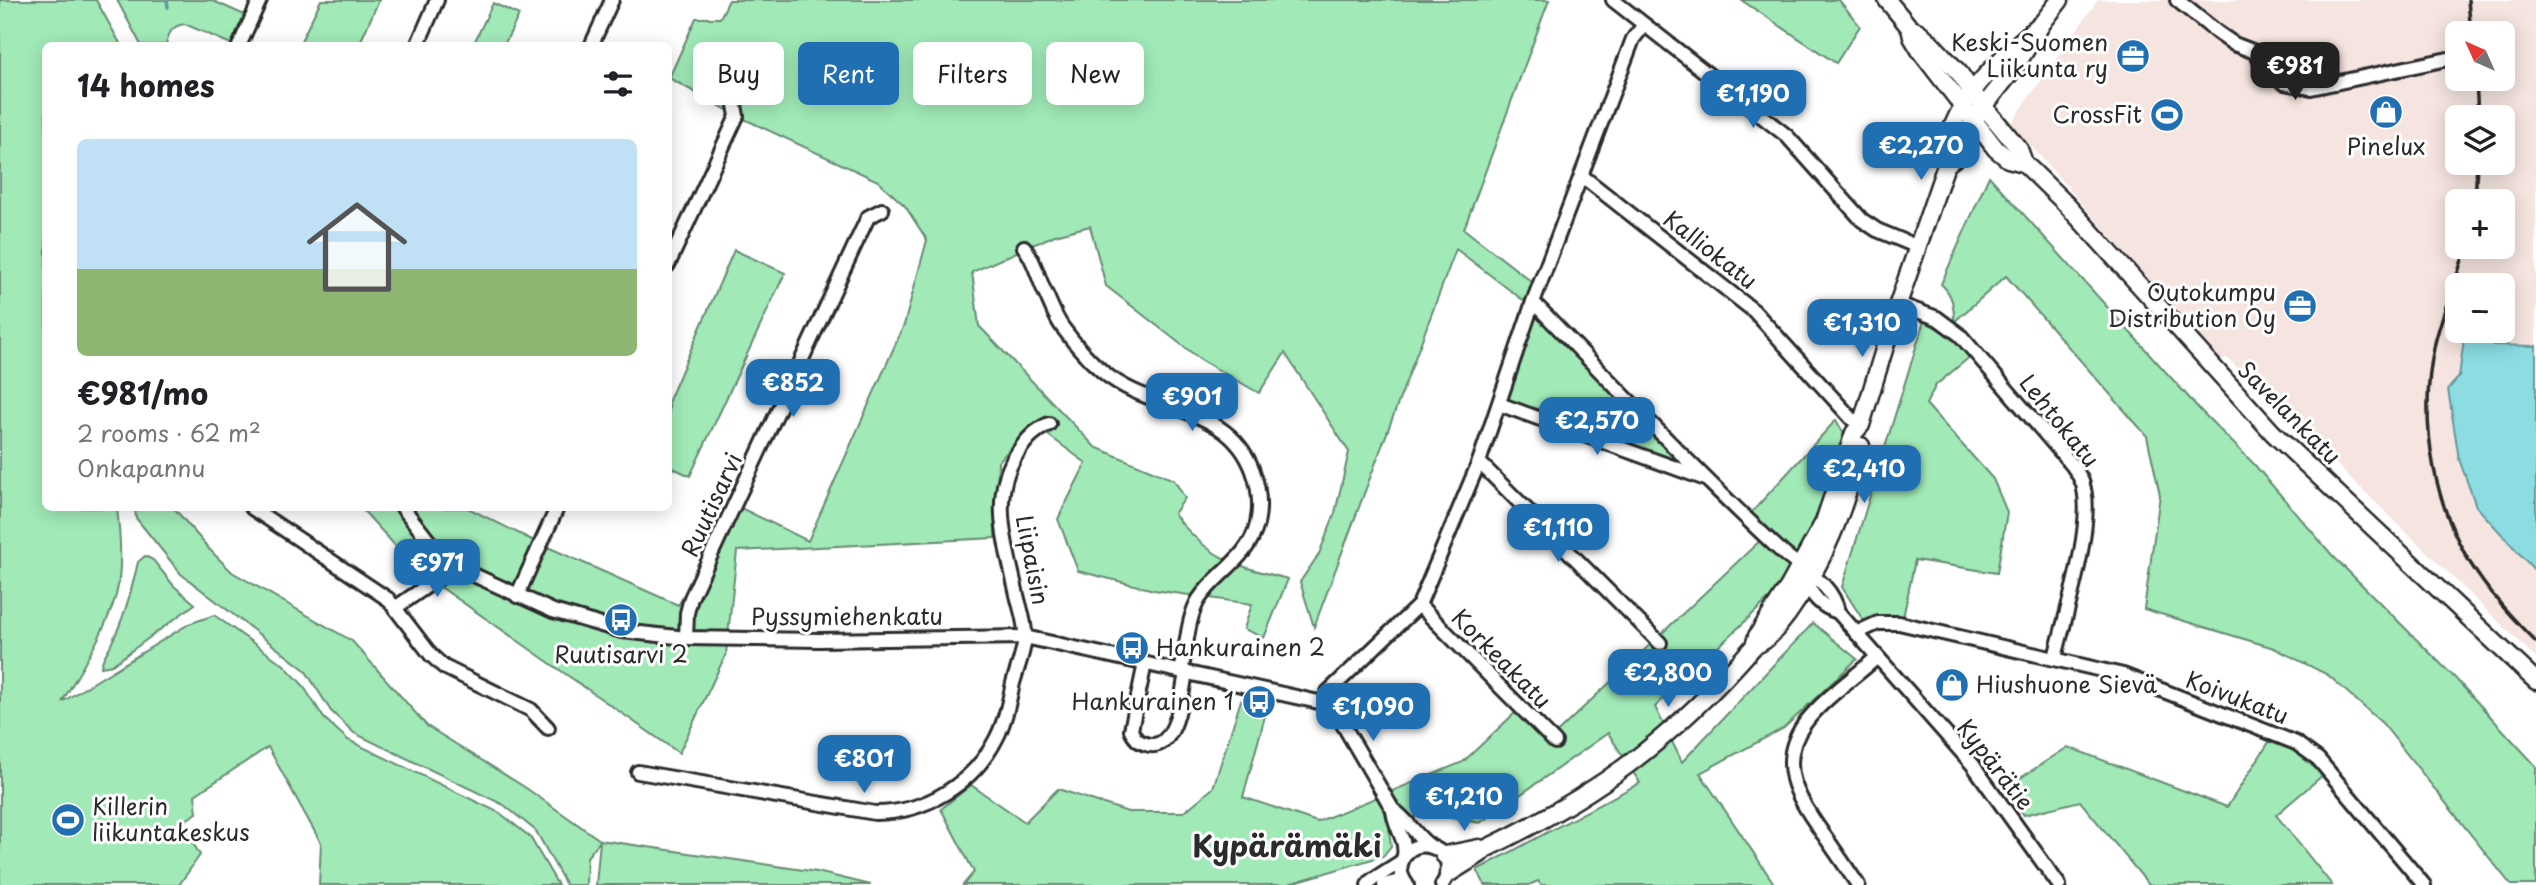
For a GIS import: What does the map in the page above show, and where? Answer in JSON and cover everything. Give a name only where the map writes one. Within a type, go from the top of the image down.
[{"type":"main road","name":"Savelankatu","points":[[1887,0],[1910,28],[1921,52],[1973,106],[1996,149],[2008,159],[2024,163],[2064,203],[2273,433],[2536,681]]},
{"type":"main road","points":[[1754,646],[1756,636],[1824,522],[1854,433],[1861,425],[1898,304],[1947,165],[1956,157],[1973,106],[2015,67],[2060,0]]},
{"type":"main road","points":[[1445,879],[1485,849],[1536,825],[1581,799],[1633,762],[1690,713],[1754,646],[1764,642],[1810,581],[1838,524],[1863,435],[1861,425]]},
{"type":"main road","points":[[1437,850],[1485,849]]},
{"type":"street","points":[[241,42],[260,0]]},
{"type":"street","points":[[418,42],[437,0]]},
{"type":"street","points":[[593,42],[612,0]]},
{"type":"street","points":[[1614,0],[1787,136],[1862,219],[1877,230],[1918,247]]},
{"type":"street","points":[[2177,0],[2234,44],[2255,52],[2266,69],[2284,83],[2311,88],[2445,60]]},
{"type":"street","points":[[1445,879],[1447,861],[1393,810],[1338,716],[1332,708],[1323,703],[1328,692],[1419,605],[1479,462],[1533,302],[1633,39],[1644,25]]},
{"type":"street","points":[[672,256],[737,116],[735,105]]},
{"type":"street","name":"Kalliokatu","points":[[1582,177],[1755,311],[1852,419],[1861,425]]},
{"type":"street","name":"Ruutisarvi","points":[[686,638],[687,613],[691,598],[868,217],[882,210]]},
{"type":"street","points":[[1024,247],[1033,259],[1042,286],[1062,327],[1102,371],[1129,390],[1218,425],[1236,440],[1248,457],[1257,482],[1259,497],[1256,524],[1243,553],[1198,601],[1169,738],[1157,746],[1137,740],[1131,730],[1145,663]]},
{"type":"street","name":"Kypärätie","points":[[1533,302],[1810,581],[1830,592],[1836,600],[1838,612],[1856,634],[1973,765],[2059,885]]},
{"type":"street","name":"Lehtokatu","points":[[1898,304],[1937,318],[1960,335],[2072,465],[2084,485],[2087,508],[2083,538],[2055,658]]},
{"type":"street","points":[[1499,404],[1706,479]]},
{"type":"street","name":"Liipaisin","points":[[1025,638],[1001,516],[1001,491],[1012,460],[1023,443],[1035,430],[1049,424]]},
{"type":"street","points":[[1479,462],[1660,643]]},
{"type":"street","points":[[256,511],[388,599],[444,667],[531,710],[548,728]]},
{"type":"street","name":"Pyssymiehenkatu","points":[[406,511],[419,531],[453,563],[552,611],[622,631],[686,638],[1025,638],[1323,703]]},
{"type":"street","points":[[517,596],[556,511]]},
{"type":"street","points":[[395,608],[446,573],[453,563]]},
{"type":"street","name":"Korkeakatu","points":[[1419,605],[1555,742]]},
{"type":"street","name":"Koivukatu","points":[[1856,634],[1878,623],[1899,623],[2055,658],[2123,676],[2296,743],[2318,759],[2424,885]]},
{"type":"street","points":[[638,772],[853,811],[892,813],[916,807],[955,787],[987,754],[1003,723],[1025,638]]},
{"type":"street","points":[[1858,885],[1799,799],[1792,778],[1790,759],[1796,737],[1806,722],[1877,657]]},
{"type":"street","points":[[1393,810],[1405,844],[1401,871],[1406,885]]},
{"type":"street","points":[[1368,885],[1403,859],[1413,848],[1437,850]]},
{"type":"street","points":[[1384,885],[1396,882],[1406,885]]},
{"type":"shaded area","points":[[2098,0],[2536,0],[2536,658],[2227,358],[2219,360],[2011,123]]},
{"type":"green space","points":[[0,0],[96,0],[119,42],[42,42],[42,511],[117,511],[120,551],[118,585],[106,623],[62,702],[189,624],[214,615],[284,665],[302,684],[324,718],[348,740],[500,813],[530,837],[558,885],[319,885],[321,843],[268,747],[195,795],[197,813],[181,823],[200,855],[179,885],[0,885]]},
{"type":"green space","points":[[117,0],[211,0],[247,16],[234,42],[226,42],[185,24],[171,31],[167,42],[139,42]]},
{"type":"green space","points":[[321,0],[379,0],[360,42],[300,42]]},
{"type":"green space","points":[[729,0],[1549,0],[1464,229],[1536,285],[1528,304],[1456,249],[1314,627],[1300,582],[1319,554],[1335,513],[1349,452],[1285,353],[1259,393],[1201,360],[1106,286],[1090,226],[1055,235],[972,272],[979,326],[1095,447],[1174,480],[1185,498],[1174,514],[1199,542],[1212,551],[1238,564],[1288,579],[1264,638],[1244,629],[1252,604],[1154,590],[1078,571],[1058,519],[1086,463],[1033,424],[998,462],[995,538],[737,551],[726,654],[679,753],[419,572],[364,511],[474,511],[678,605],[741,508],[808,541],[904,325],[927,240],[905,206],[878,181],[718,105],[784,105],[784,42],[693,42],[693,91],[672,80],[672,71],[696,18],[720,18]]},
{"type":"green space","points":[[1741,0],[1839,0],[1860,26],[1836,63]]},
{"type":"green space","points":[[493,3],[519,15],[506,42],[474,42]]},
{"type":"green space","points":[[1989,176],[2202,412],[2253,463],[2332,555],[2455,678],[2536,766],[2536,885],[2511,885],[2383,724],[2328,675],[2274,648],[2144,609],[2160,495],[2147,436],[2006,276],[1954,322],[1952,301],[1941,284]]},
{"type":"green space","points":[[734,250],[785,273],[690,476],[672,467],[672,393]]},
{"type":"green space","points":[[1535,312],[1691,470],[1506,399]]},
{"type":"green space","points":[[1924,321],[1952,336],[1971,356],[1936,385],[1926,404],[1993,479],[2007,512],[1997,573],[1915,560],[1903,618],[1865,623],[1842,587]]},
{"type":"green space","points":[[1836,420],[1844,434],[1812,535],[1779,589],[1655,707],[1682,762],[1813,623],[1857,659],[1784,728],[1700,773],[1775,885],[1541,885],[1538,881],[1529,885],[1485,885],[1477,870],[1640,783],[1608,733],[1480,823],[1422,813],[1389,830],[1391,846],[1383,856],[1285,885],[963,885],[974,872],[941,809],[971,785],[1025,822],[1058,789],[1128,812],[1184,812],[1213,788],[1241,700],[1265,716],[1243,797],[1317,822],[1463,762],[1516,712],[1547,742],[1767,534],[1751,513]]},
{"type":"green space","points":[[135,511],[177,511],[232,572],[352,641],[427,726],[526,788],[600,840],[817,872],[871,885],[596,885],[600,841],[587,857],[586,885],[566,885],[536,831],[504,805],[354,733],[331,711],[305,670],[181,574],[136,518]]},
{"type":"green space","points":[[145,556],[153,560],[174,586],[195,604],[112,665],[101,667],[124,613],[138,562]]},
{"type":"green space","points":[[2271,739],[2300,754],[2323,775],[2276,815],[2332,885],[2149,885],[2080,801],[2024,815],[2005,788],[2068,747],[2227,807]]},
{"type":"water","points":[[2463,343],[2536,346],[2536,572],[2476,506],[2459,459],[2448,389],[2459,377]]},
{"type":"waterway","points":[[167,0],[168,7]]},
{"type":"railway","points":[[2468,0],[2470,21]]},
{"type":"railway","points":[[2477,91],[2477,105]]},
{"type":"railway","points":[[2476,175],[2476,189]]},
{"type":"railway","points":[[2462,259],[2438,331],[2430,374],[2429,437],[2434,468],[2452,528],[2466,556],[2495,598],[2536,642]]},
{"type":"place","name":"Keski-Suomen Liikunta ry","points":[[2133,56]]},
{"type":"place","name":"Pinelux","points":[[2386,112]]},
{"type":"place","name":"CrossFit","points":[[2167,115]]},
{"type":"place","name":"Outokumpu Distribution Oy","points":[[2300,306]]},
{"type":"place","name":"Ruutisarvi 2","points":[[621,620]]},
{"type":"place","name":"Hankurainen 2","points":[[1132,648]]},
{"type":"place","name":"Hiushuone Sievä","points":[[1952,685]]},
{"type":"place","name":"Hankurainen 1","points":[[1259,702]]},
{"type":"place","name":"Killerin liikuntakeskus","points":[[68,820]]},
{"type":"district","name":"Kypärämäki","points":[[1287,847]]}]
